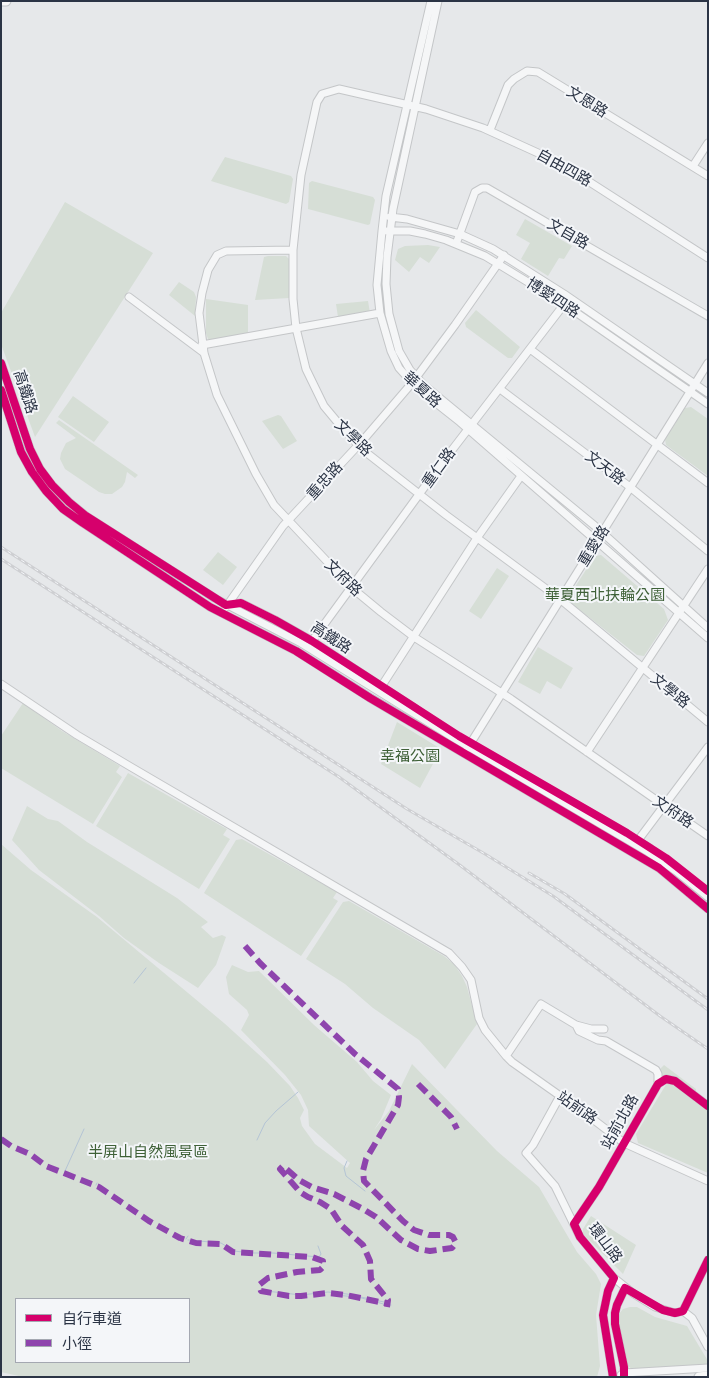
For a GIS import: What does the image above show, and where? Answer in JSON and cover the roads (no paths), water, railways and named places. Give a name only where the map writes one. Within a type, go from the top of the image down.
[{"type":"main road","points":[[1,1],[6,1]]},
{"type":"main road","points":[[699,1377],[708,1376]]},
{"type":"street","name":"華夏路","points":[[431,1],[383,217],[377,285],[380,313],[391,351],[400,368],[470,427],[602,532],[708,638]]},
{"type":"street","name":"華夏路","points":[[414,380],[399,352],[389,314],[386,284],[392,217],[438,1]]},
{"type":"street","name":"文恩路","points":[[490,130],[508,86],[514,79],[527,71],[538,72],[708,176]]},
{"type":"street","name":"文學路","points":[[408,104],[339,88],[322,94],[317,102],[301,175],[293,250],[293,299],[296,328],[306,369],[318,395],[332,417],[358,445],[420,495],[560,599],[708,722]]},
{"type":"street","name":"自由四路","points":[[408,104],[490,130],[560,163],[708,258]]},
{"type":"street","points":[[693,166],[708,143]]},
{"type":"street","name":"文自路","points":[[456,244],[475,192],[482,188],[487,188],[708,316]]},
{"type":"street","name":"博愛四路","points":[[383,217],[427,224],[460,234],[504,255],[708,393]]},
{"type":"street","name":"博愛四路","points":[[382,231],[419,233],[456,244],[485,256],[564,304],[708,404]]},
{"type":"street","name":"文府路","points":[[293,250],[226,251],[217,255],[208,270],[199,313],[202,345],[217,395],[240,444],[274,505],[352,588],[414,637],[587,752],[708,836]]},
{"type":"street","name":"重忠路","points":[[222,614],[226,605],[288,520],[358,445],[414,380],[504,255]]},
{"type":"street","points":[[129,297],[204,353]]},
{"type":"street","name":"重仁路","points":[[312,642],[470,427],[569,298]]},
{"type":"street","points":[[202,345],[380,313]]},
{"type":"street","points":[[530,349],[708,483]]},
{"type":"street","name":"重愛路","points":[[464,754],[708,363]]},
{"type":"street","name":"高鐵路","points":[[1,364],[30,449],[40,468],[52,485],[86,516],[226,605],[301,643],[470,745],[679,866],[708,891]]},
{"type":"street","name":"文天路","points":[[500,389],[630,488],[708,551]]},
{"type":"street","name":"高鐵路","points":[[1,390],[22,452],[32,472],[63,509],[222,614],[296,651],[370,698],[671,877],[708,909]]},
{"type":"street","name":"華夏路","points":[[470,427],[521,476],[681,609],[708,628]]},
{"type":"street","points":[[381,687],[477,538],[521,476]]},
{"type":"street","points":[[587,752],[708,569]]},
{"type":"street","name":"高鐵路","points":[[226,605],[240,603],[276,620],[470,745]]},
{"type":"street","name":"站前路","points":[[1,684],[127,765],[449,953],[471,980],[479,1018],[484,1028],[512,1062],[624,1143],[708,1181]]},
{"type":"street","points":[[629,851],[708,747]]},
{"type":"street","name":"高鐵路","points":[[636,842],[664,861],[708,897]]},
{"type":"street","name":"站前北路","points":[[506,1056],[541,1004],[576,1025],[604,1029]]},
{"type":"street","name":"站前北路","points":[[574,1224],[599,1187],[658,1084],[656,1070],[606,1041],[598,1040],[579,1030],[576,1025]]},
{"type":"street","name":"站前北路","points":[[658,1084],[670,1079],[708,1106]]},
{"type":"street","name":"環山路","points":[[560,1096],[533,1145],[526,1153],[555,1186],[580,1237],[614,1278],[625,1288],[663,1310],[675,1313],[683,1311]]},
{"type":"street","points":[[708,1260],[683,1311],[692,1318],[708,1347]]},
{"type":"street","points":[[613,1377],[604,1315],[608,1291],[614,1278]]},
{"type":"street","points":[[625,1288],[616,1305],[615,1316],[622,1376],[708,1368]]},
{"type":"waterway","points":[[21,440],[35,470],[48,488],[65,505],[83,519],[183,583]]},
{"type":"waterway","points":[[192,588],[213,602]]},
{"type":"waterway","points":[[238,617],[299,648],[452,741]]},
{"type":"waterway","points":[[680,879],[708,902]]},
{"type":"waterway","points":[[134,983],[146,968]]},
{"type":"waterway","points":[[257,1140],[265,1123],[298,1092]]},
{"type":"waterway","points":[[65,1171],[84,1129]]},
{"type":"waterway","points":[[347,1161],[344,1168],[346,1176],[365,1191]]},
{"type":"waterway","points":[[188,1240],[221,1243],[234,1251],[319,1257],[321,1254],[318,1246]]},
{"type":"waterway","points":[[266,1291],[301,1295],[328,1292],[384,1302]]},
{"type":"waterway","points":[[334,1295],[358,1297],[387,1305]]},
{"type":"railway","points":[[1,547],[407,809],[553,896],[708,1010]]},
{"type":"railway","points":[[1,559],[339,777],[660,1016],[708,1049]]},
{"type":"railway","points":[[529,873],[565,894],[708,999]]},
{"type":"park label","name":"華夏西北扶輪公園","points":[[605,595]]},
{"type":"park label","name":"幸福公園","points":[[410,756]]},
{"type":"park label","name":"半屏山自然風景區","points":[[148,1152]]}]
